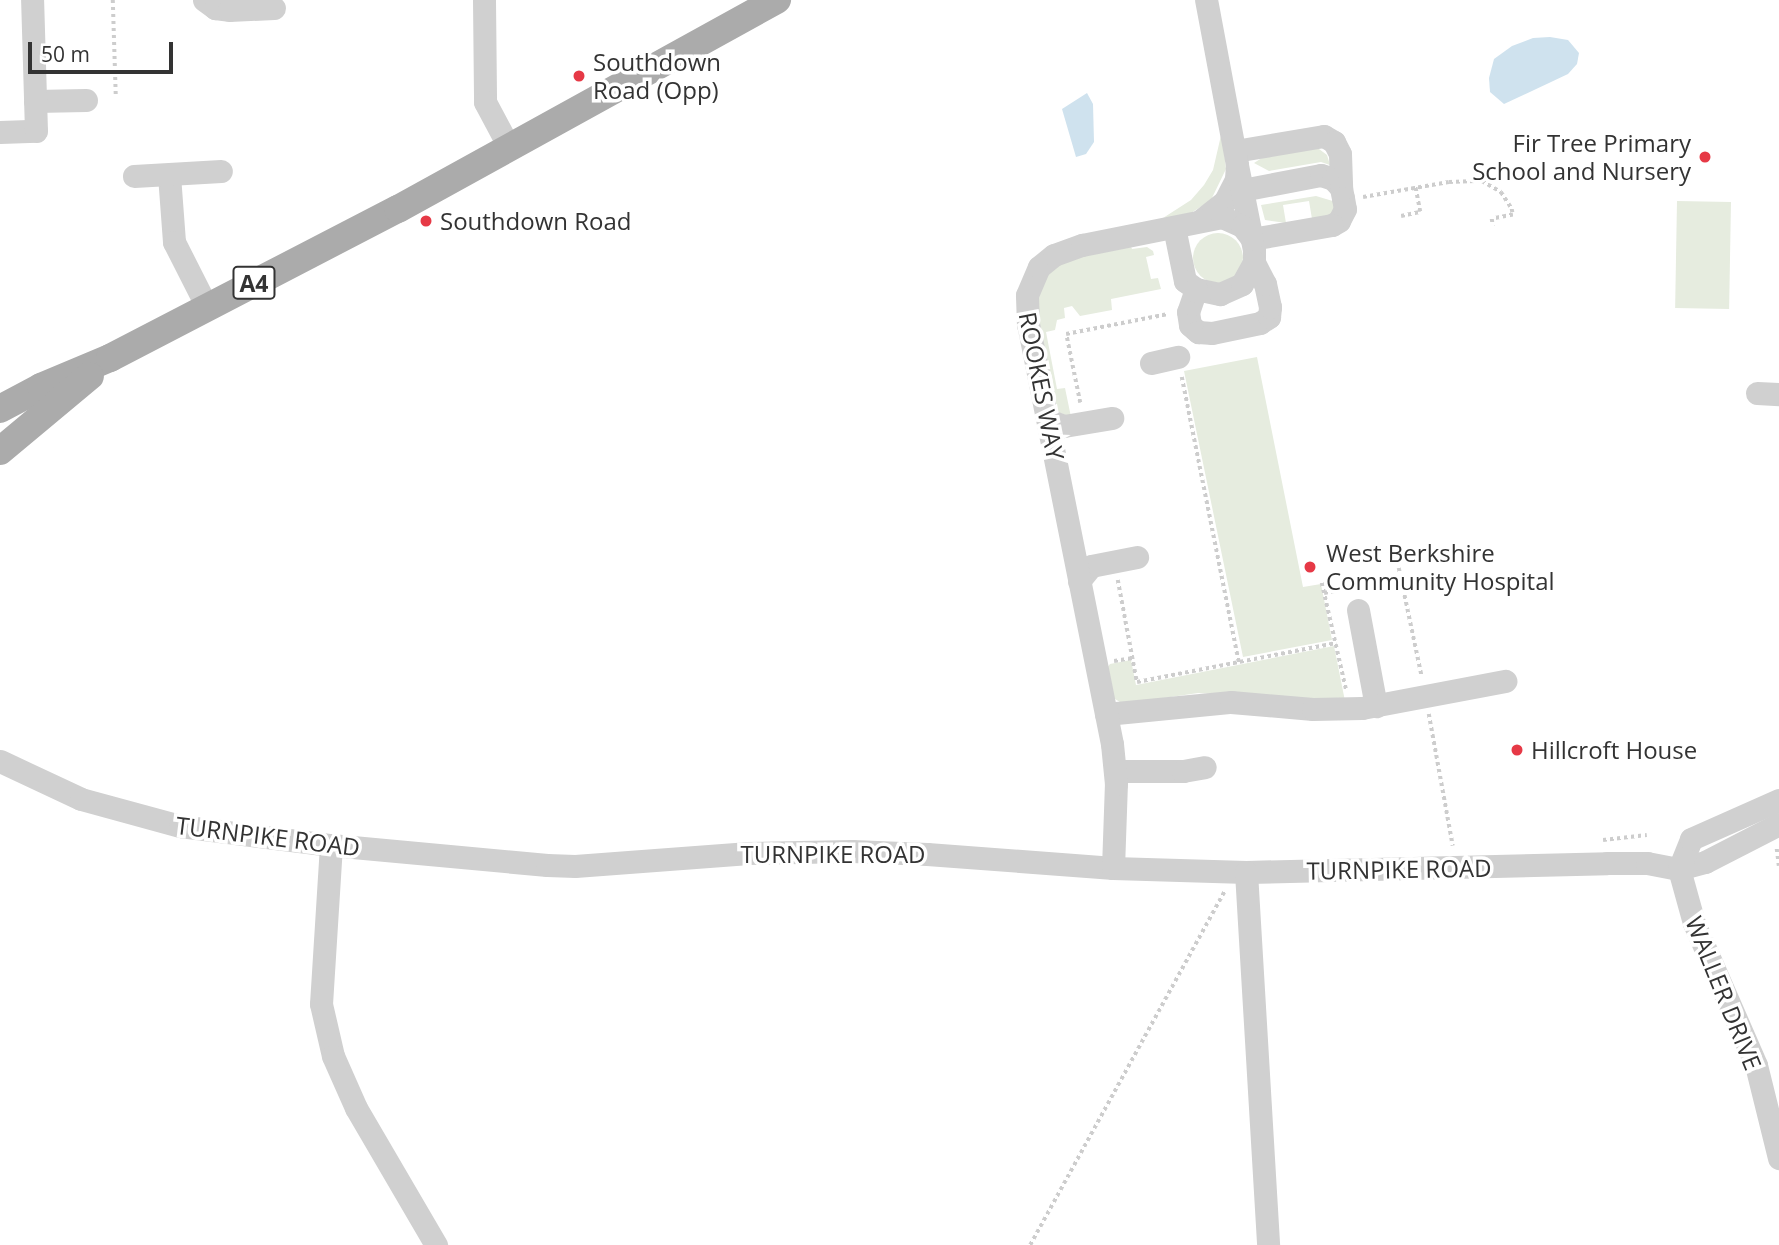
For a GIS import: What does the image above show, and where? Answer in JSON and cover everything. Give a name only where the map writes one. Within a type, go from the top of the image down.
[{"type":"main road","name":"A4","points":[[0,409],[41,387],[110,358],[398,209],[777,0]]},
{"type":"main road","name":"A4","points":[[0,451],[110,358]]},
{"type":"street","points":[[0,132],[36,131],[32,0]]},
{"type":"street","points":[[204,0],[215,8],[229,10],[274,8]]},
{"type":"street","points":[[484,0],[485,102],[509,147]]},
{"type":"street","name":"ROOKES WAY","points":[[1113,868],[1115,771],[1026,308],[1031,280],[1039,267],[1054,255],[1082,245],[1199,222],[1225,201],[1236,179],[1236,158],[1206,0]]},
{"type":"street","points":[[35,102],[86,100]]},
{"type":"street","points":[[1196,289],[1188,312],[1190,325],[1198,332],[1212,333],[1261,323],[1269,317],[1270,307],[1265,284],[1254,262],[1236,158],[1324,136],[1334,142],[1350,193],[1339,221],[1252,239]]},
{"type":"street","points":[[134,176],[221,172]]},
{"type":"street","points":[[169,175],[174,242],[207,307]]},
{"type":"street","points":[[1242,190],[1321,175],[1333,179],[1350,193]]},
{"type":"street","points":[[1199,222],[1222,216],[1242,226],[1252,239]]},
{"type":"street","points":[[1174,227],[1185,281],[1196,289],[1208,294],[1232,291],[1242,284],[1254,262]]},
{"type":"street","points":[[1151,363],[1179,363]]},
{"type":"street","points":[[1048,420],[1064,426],[1112,418]]},
{"type":"street","points":[[1080,581],[1091,566],[1137,557]]},
{"type":"street","points":[[1358,610],[1348,640],[1376,706]]},
{"type":"street","points":[[1106,715],[1231,702],[1350,709],[1505,681]]},
{"type":"street","name":"TURNPIKE ROAD","points":[[0,761],[81,799],[180,826],[331,845],[575,866],[733,853],[852,851],[927,853],[1113,868],[1247,872],[1607,863],[1647,863],[1679,869],[1705,862],[1779,824]]},
{"type":"street","points":[[1115,771],[1183,771],[1205,767]]},
{"type":"street","points":[[1679,869],[1691,839],[1779,800]]},
{"type":"street","points":[[331,845],[321,1004],[333,1056],[356,1108],[436,1245]]},
{"type":"street","name":"WALLER DRIVE","points":[[1679,869],[1699,935],[1756,1065],[1779,1158]]},
{"type":"street","points":[[1247,872],[1268,1245]]},
{"type":"path","points":[[113,0],[116,98]]},
{"type":"path","points":[[1350,193],[1449,181],[1490,183],[1506,197],[1513,215],[1492,219],[1493,226]]},
{"type":"path","points":[[1401,216],[1420,212],[1415,187]]},
{"type":"path","points":[[1088,406],[1081,408],[1066,334],[1170,313]]},
{"type":"path","points":[[1143,319],[1144,326]]},
{"type":"path","points":[[1096,328],[1097,335]]},
{"type":"path","points":[[1179,363],[1239,662]]},
{"type":"path","points":[[1399,568],[1422,680]]},
{"type":"path","points":[[1117,573],[1137,682],[1348,640]]},
{"type":"path","points":[[1324,593],[1401,578]]},
{"type":"path","points":[[1321,583],[1348,640],[1350,709]]},
{"type":"path","points":[[1105,662],[1132,657]]},
{"type":"path","points":[[1427,704],[1453,846]]},
{"type":"path","points":[[1030,1245],[1227,888],[1247,872]]},
{"type":"shaded area","points":[[1222,131],[1226,169],[1211,200],[1188,215],[1163,218],[1191,200],[1204,185],[1213,170]]},
{"type":"shaded area","points":[[1315,146],[1327,155],[1330,165],[1321,162],[1269,171],[1254,163],[1268,154]]},
{"type":"shaded area","points":[[1316,196],[1336,202],[1332,215],[1312,219],[1309,201],[1283,205],[1286,223],[1265,220],[1261,205]]},
{"type":"shaded area","points":[[1677,201],[1731,202],[1729,309],[1675,308]]},
{"type":"shaded area","points":[[1218,233],[1236,240],[1243,258],[1236,276],[1218,283],[1200,276],[1193,258],[1200,240]]},
{"type":"shaded area","points":[[1130,244],[1132,249],[1147,247],[1153,251],[1154,255],[1146,257],[1151,279],[1158,278],[1161,289],[1111,299],[1112,310],[1080,316],[1072,306],[1064,308],[1065,318],[1057,320],[1055,330],[1046,332],[1057,389],[1065,388],[1071,417],[1055,411],[1036,315],[1040,288],[1050,272],[1064,261]]},
{"type":"shaded area","points":[[1257,357],[1303,587],[1321,584],[1332,640],[1243,657],[1184,371]]},
{"type":"shaded area","points":[[1334,646],[1345,701],[1198,693],[1123,704],[1112,697],[1107,668],[1110,664],[1131,660],[1136,685]]},
{"type":"water","points":[[1533,38],[1568,40],[1579,53],[1577,64],[1568,74],[1504,104],[1490,92],[1489,78],[1494,59],[1512,46]]},
{"type":"water","points":[[1087,93],[1093,104],[1094,142],[1086,154],[1076,157],[1062,109]]},
{"type":"place","name":"Southdown Road (Opp)","points":[[579,76]]},
{"type":"place","name":"Fir Tree Primary School and Nursery","points":[[1705,157]]},
{"type":"place","name":"Southdown Road","points":[[426,221]]},
{"type":"place","name":"West Berkshire Community Hospital","points":[[1310,567]]},
{"type":"place","name":"Hillcroft House","points":[[1517,750]]}]
